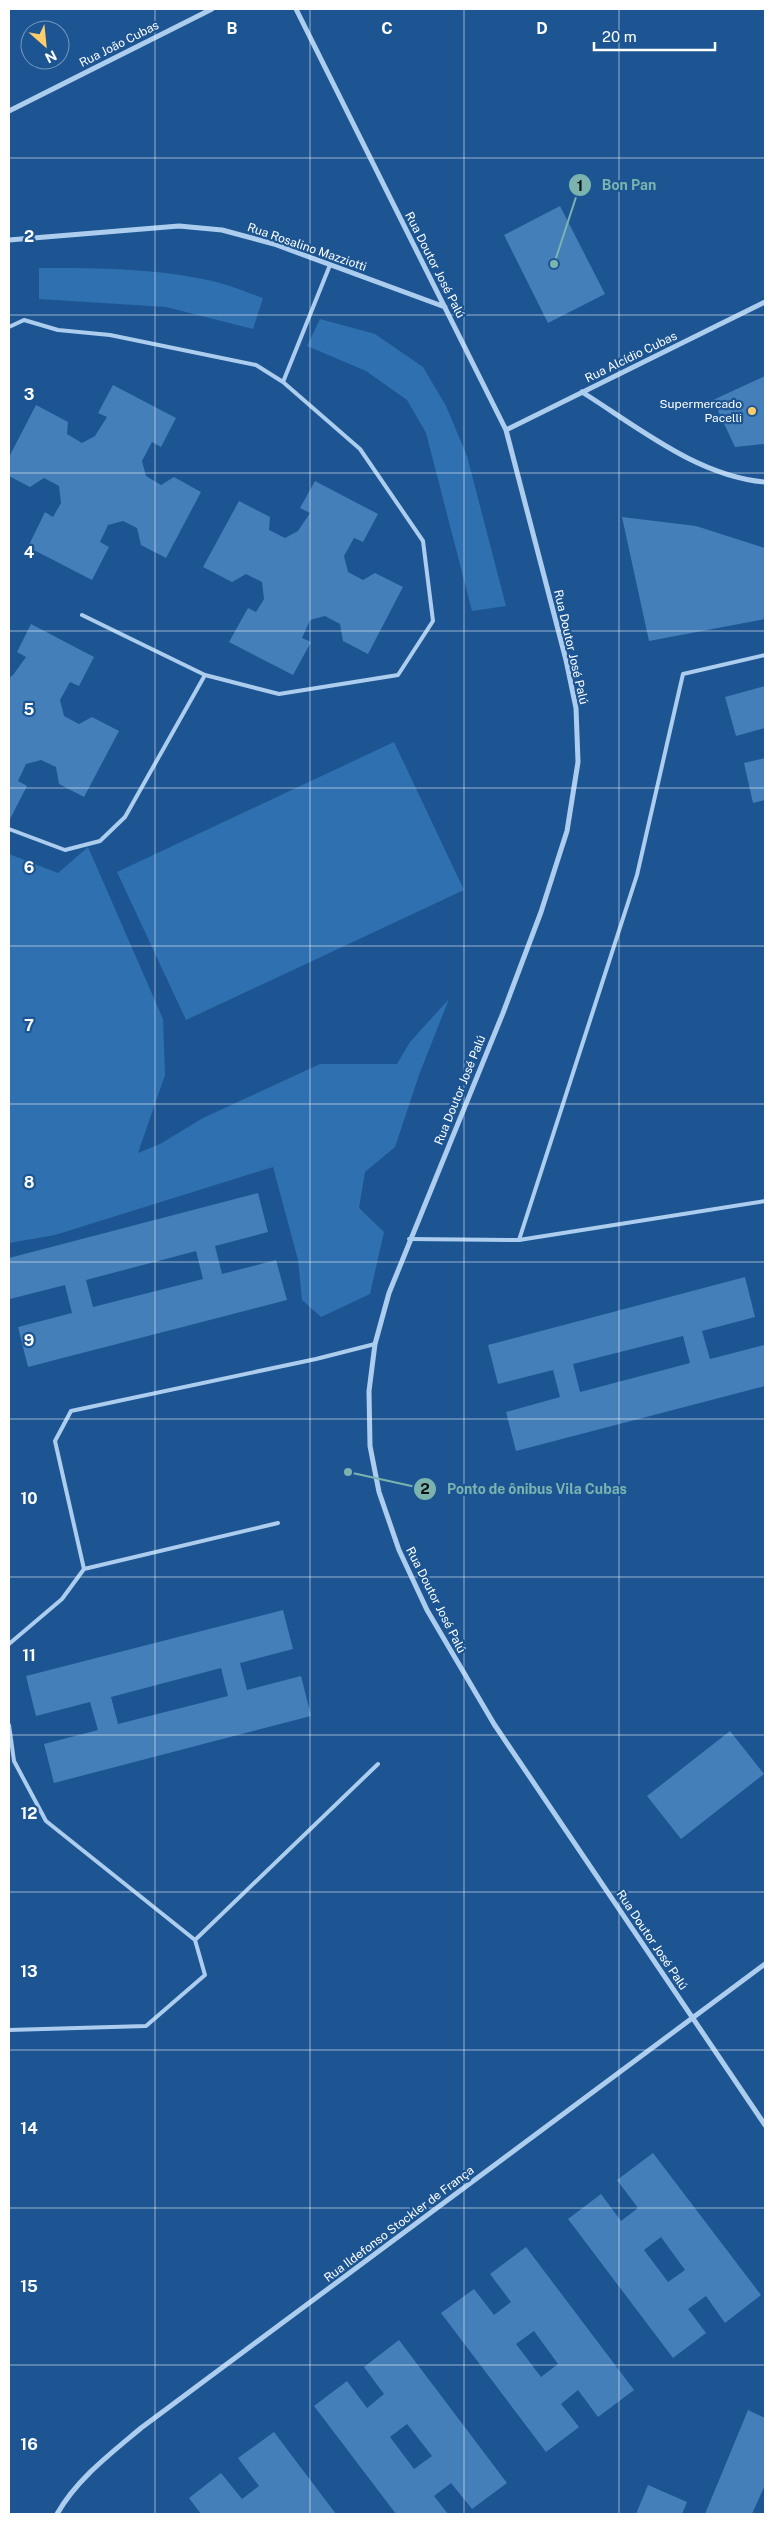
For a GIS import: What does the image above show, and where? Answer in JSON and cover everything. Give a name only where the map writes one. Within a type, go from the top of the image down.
[{"type":"street","name":"Rua João Cubas","points":[[9,111],[212,9]]},
{"type":"street","name":"Rua Doutor José Palú","points":[[296,9],[506,430],[566,660],[576,708],[578,762],[568,831],[541,912],[503,1013],[409,1239],[389,1293],[376,1344],[369,1391],[370,1446],[379,1492],[403,1559],[427,1610],[494,1724],[765,2126]]},
{"type":"street","name":"Rua Rosalino Mazziotti","points":[[9,240],[179,226],[222,230],[274,244],[445,307]]},
{"type":"street","name":"Rua Alcídio Cubas","points":[[506,430],[765,302]]},
{"type":"street","points":[[582,392],[677,452],[711,468],[765,482]]},
{"type":"street","name":"Rua Ildefonso Stockler de França","points":[[57,2514],[66,2500],[101,2460],[141,2428],[765,1964]]},
{"type":"lane","points":[[283,382],[330,265]]},
{"type":"lane","points":[[9,327],[24,320],[58,330],[110,335],[256,365],[283,382],[360,449],[423,541],[433,621],[398,676],[279,694],[205,675],[82,615]]},
{"type":"lane","points":[[519,1240],[637,875],[683,674],[765,655]]},
{"type":"lane","points":[[9,829],[65,850],[100,841],[125,817],[205,675]]},
{"type":"lane","points":[[409,1239],[519,1240],[765,1201]]},
{"type":"lane","points":[[84,1569],[55,1441],[71,1411],[316,1359],[376,1344]]},
{"type":"lane","points":[[9,1644],[62,1599],[84,1569],[278,1523]]},
{"type":"lane","points":[[9,1725],[14,1760],[46,1821],[195,1940],[205,1975],[146,2026],[9,2030]]},
{"type":"lane","points":[[195,1940],[378,1764]]},
{"type":"shaded area","points":[[39,268],[107,269],[175,274],[220,283],[263,298],[253,329],[166,307],[39,299]]},
{"type":"shaded area","points":[[320,319],[375,334],[423,367],[446,406],[467,456],[506,606],[472,611],[426,433],[407,400],[366,371],[307,346]]},
{"type":"shaded area","points":[[394,742],[464,890],[186,1020],[117,872]]},
{"type":"shaded area","points":[[88,847],[163,1019],[165,1075],[138,1153],[160,1144],[203,1118],[320,1064],[397,1064],[410,1042],[449,999],[419,1075],[395,1147],[365,1172],[359,1208],[384,1232],[370,1294],[321,1317],[302,1300],[298,1260],[273,1167],[55,1235],[9,1243],[9,854],[58,873]]},
{"type":"building","points":[[560,206],[605,294],[548,323],[504,235]]},
{"type":"building","points":[[765,376],[765,444],[735,447],[713,400]]},
{"type":"building","points":[[113,385],[176,418],[161,447],[152,442],[142,461],[146,476],[161,485],[174,477],[201,492],[166,558],[141,545],[137,528],[123,521],[108,525],[100,542],[109,547],[92,580],[28,547],[45,512],[53,517],[61,503],[59,486],[44,478],[30,487],[9,476],[9,457],[36,405],[68,422],[67,434],[82,443],[95,436],[107,417],[98,413]]},
{"type":"building","points":[[315,481],[378,514],[363,542],[354,538],[344,556],[348,572],[363,580],[375,573],[403,587],[368,654],[343,641],[340,624],[325,616],[310,620],[302,638],[311,642],[293,675],[229,642],[248,608],[256,612],[264,599],[262,582],[246,574],[232,582],[203,567],[239,501],[270,517],[269,530],[285,538],[298,531],[310,513],[300,508]]},
{"type":"building","points":[[622,517],[696,526],[765,548],[765,619],[649,641]]},
{"type":"building","points":[[31,624],[94,657],[79,686],[70,682],[60,700],[64,716],[79,724],[92,717],[119,731],[84,797],[59,784],[56,767],[41,760],[26,764],[18,781],[27,786],[9,821],[9,678],[26,657],[17,652]]},
{"type":"building","points":[[765,686],[765,728],[736,736],[725,697]]},
{"type":"building","points":[[765,758],[765,800],[753,803],[744,763]]},
{"type":"building","points":[[258,1193],[268,1232],[215,1246],[222,1274],[276,1260],[287,1300],[28,1367],[18,1327],[72,1313],[65,1285],[10,1299],[9,1258]],"holes":[[[196,1251],[203,1279],[93,1307],[86,1280]]]},
{"type":"building","points":[[745,1277],[755,1317],[702,1331],[710,1359],[764,1345],[765,1386],[516,1451],[506,1412],[560,1397],[553,1370],[498,1384],[488,1345]],"holes":[[[683,1336],[690,1363],[580,1392],[573,1364]]]},
{"type":"building","points":[[283,1610],[293,1649],[240,1663],[247,1690],[301,1676],[311,1716],[54,1783],[44,1744],[98,1730],[90,1702],[36,1716],[26,1676]],"holes":[[[221,1668],[228,1696],[118,1724],[111,1697]]]},
{"type":"building","points":[[730,1731],[764,1774],[681,1839],[647,1796]]},
{"type":"building","points":[[653,2153],[761,2295],[725,2323],[706,2296],[688,2309],[706,2333],[673,2358],[568,2219],[601,2194],[621,2221],[638,2208],[617,2180]],"holes":[[[661,2237],[685,2270],[668,2282],[644,2250]]]},
{"type":"building","points":[[526,2247],[634,2390],[598,2417],[578,2390],[561,2404],[579,2427],[546,2452],[441,2313],[474,2289],[494,2315],[511,2302],[490,2274]],"holes":[[[534,2331],[558,2364],[541,2377],[516,2344]]]},
{"type":"building","points":[[399,2340],[507,2483],[472,2509],[451,2483],[434,2496],[448,2514],[396,2514],[314,2406],[347,2381],[367,2408],[384,2394],[364,2367]],"holes":[[[407,2424],[432,2456],[414,2469],[390,2437]]]},
{"type":"building","points":[[748,2410],[765,2418],[765,2485],[752,2514],[705,2514]]},
{"type":"building","points":[[274,2432],[336,2514],[201,2514],[189,2498],[221,2473],[242,2499],[259,2486],[238,2458]]},
{"type":"building","points":[[648,2485],[687,2502],[682,2514],[636,2514]]},
{"type":"place","name":"Bon Pan","points":[[554,264]]},
{"type":"place","name":"Supermercado Pacelli","points":[[752,411]]},
{"type":"place","name":"Ponto de ônibus Vila Cubas","points":[[348,1472]]}]
